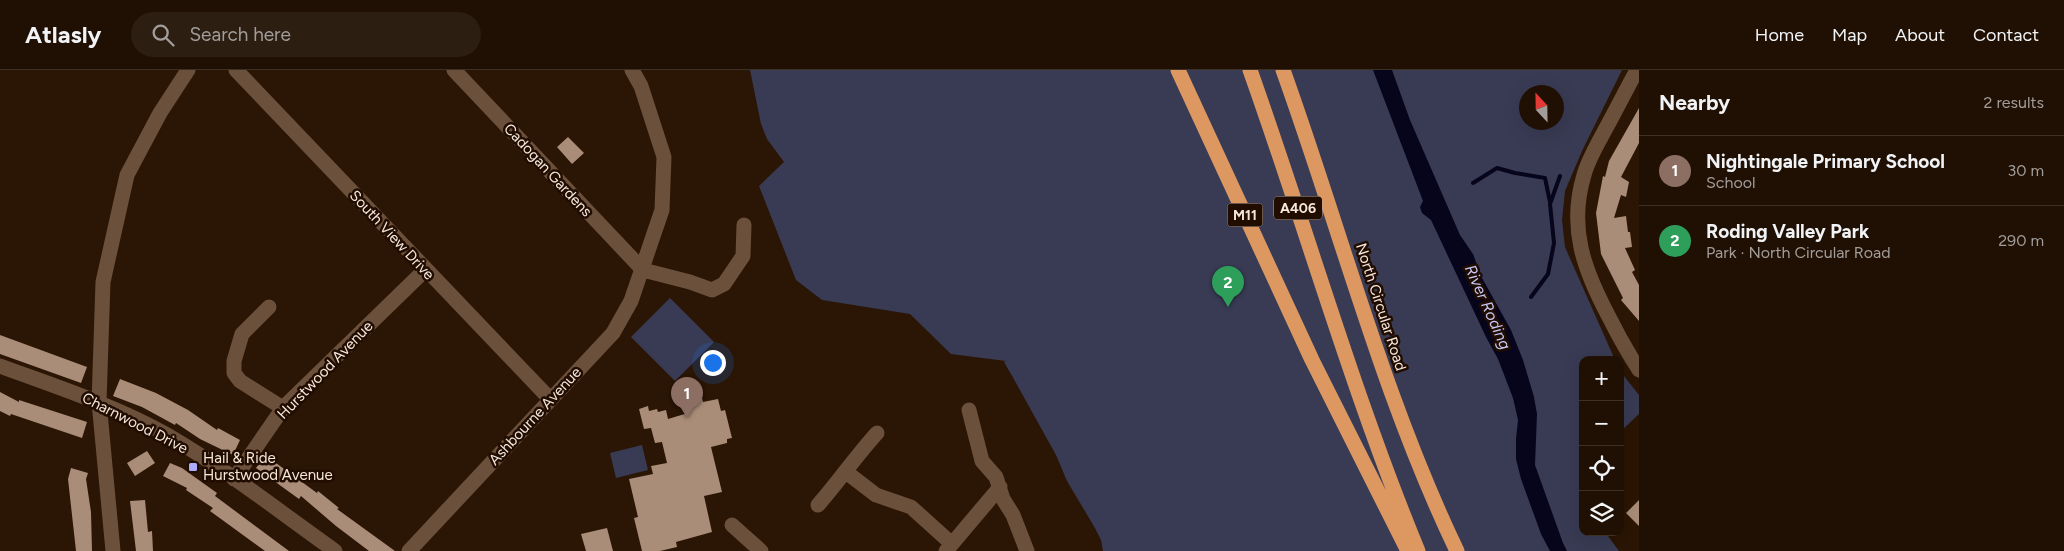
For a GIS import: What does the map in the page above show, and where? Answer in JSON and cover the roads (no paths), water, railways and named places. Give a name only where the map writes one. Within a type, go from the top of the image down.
[{"type":"highway","name":"M11","points":[[1178,70],[1312,360],[1408,551]]},
{"type":"highway","name":"A406","points":[[1250,70],[1282,158],[1360,397],[1418,551]]},
{"type":"highway","name":"North Circular Road","points":[[1284,70],[1388,387],[1412,452],[1457,551]]},
{"type":"street","points":[[113,551],[99,402],[103,282],[127,175],[160,112],[188,70]]},
{"type":"street","name":"South View Drive","points":[[236,70],[550,399]]},
{"type":"street","name":"Cadogan Gardens","points":[[454,70],[643,270]]},
{"type":"street","name":"Ashbourne Avenue","points":[[410,551],[613,332],[631,301],[662,210],[664,158],[641,86],[632,70]]},
{"type":"street","points":[[1637,70],[1596,147],[1584,174],[1578,202],[1578,231],[1582,258],[1601,302],[1637,363]]},
{"type":"street","points":[[643,270],[690,282],[712,290],[724,284],[743,256],[744,225]]},
{"type":"street","name":"Hurstwood Avenue","points":[[234,478],[284,408],[425,270]]},
{"type":"street","points":[[269,306],[242,334],[234,361],[234,373],[240,381],[284,408]]},
{"type":"street","name":"Charnwood Drive","points":[[0,366],[99,402],[168,436],[234,478],[335,551]]},
{"type":"street","points":[[969,410],[982,460],[990,469],[1000,487],[1003,499],[1014,515],[1026,551]]},
{"type":"street","points":[[818,505],[846,472],[852,461],[877,433]]},
{"type":"street","points":[[846,472],[876,495],[911,507],[949,547],[1000,487]]},
{"type":"street","points":[[732,525],[761,551]]},
{"type":"water","name":"River Roding","points":[[1373,70],[1392,70],[1410,120],[1460,235],[1473,254],[1482,278],[1511,330],[1523,360],[1534,397],[1537,414],[1535,465],[1567,551],[1550,551],[1541,534],[1521,479],[1516,459],[1518,420],[1513,398],[1498,359],[1431,220],[1422,213],[1420,207],[1423,201]]},
{"type":"waterway","points":[[1473,183],[1497,168],[1545,178],[1550,202]]},
{"type":"waterway","points":[[1531,297],[1548,274],[1554,243],[1550,204],[1560,176]]},
{"type":"place","name":"Roding Valley Park","points":[[1228,307]]},
{"type":"place","name":"Nightingale Primary School","points":[[687,418]]},
{"type":"place","name":"Hail & Ride Hurstwood Avenue","points":[[193,467]]}]
